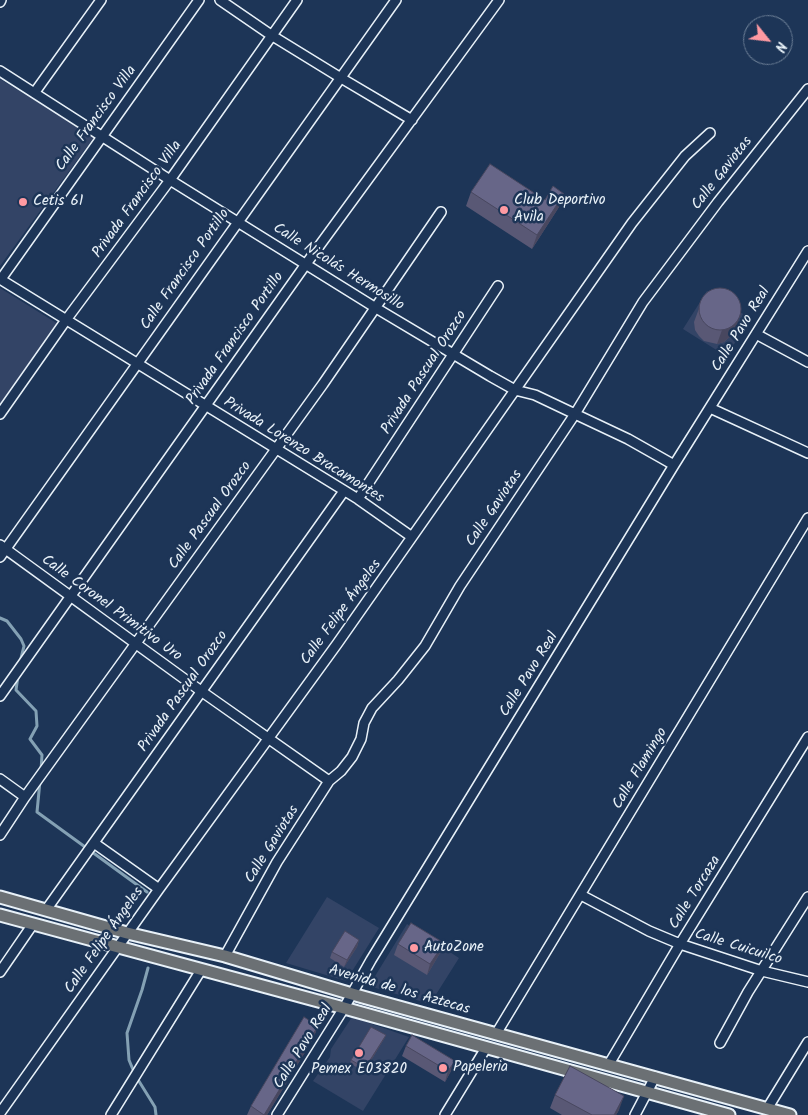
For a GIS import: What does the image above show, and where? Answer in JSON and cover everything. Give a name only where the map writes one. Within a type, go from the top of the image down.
[{"type":"main road","name":"Avenida de los Aztecas","points":[[0,897],[127,933],[225,956],[352,994],[790,1115]]},
{"type":"main road","name":"Avenida de los Aztecas","points":[[0,915],[729,1115]]},
{"type":"street","points":[[35,92],[101,0]]},
{"type":"street","name":"Calle Francisco Villa","points":[[0,279],[199,0]]},
{"type":"street","points":[[220,0],[271,35],[412,120]]},
{"type":"street","name":"Privada Francisco Villa","points":[[0,414],[66,320],[170,180],[296,0]]},
{"type":"street","name":"Calle Francisco Portillo","points":[[2,550],[138,364],[396,0]]},
{"type":"street","name":"Privada Francisco Portillo","points":[[0,696],[72,597],[306,264],[499,0]]},
{"type":"street","name":"Calle Nicolás Hermosillo","points":[[0,71],[170,180],[454,355],[515,390],[534,394],[628,439],[674,466]]},
{"type":"street","name":"Calle Gaviotas","points":[[225,956],[277,862],[329,781],[352,756],[361,738],[364,723],[372,708],[426,646],[460,586],[575,414],[659,279],[808,88]]},
{"type":"street","name":"Calle Felipe Ángeles","points":[[0,1113],[158,889],[412,537],[601,266],[667,176],[710,133]]},
{"type":"street","name":"Calle Pascual Orozco","points":[[0,834],[277,449],[441,212]]},
{"type":"street","name":"Calle Pavo Real","points":[[277,1115],[674,466],[808,251]]},
{"type":"street","name":"Privada Lorenzo Bracamontes","points":[[0,279],[358,499],[412,537]]},
{"type":"street","name":"Privada Pascual Orozco","points":[[358,499],[498,286]]},
{"type":"street","points":[[756,334],[808,362]]},
{"type":"street","points":[[710,408],[808,453]]},
{"type":"street","name":"Privada Pascual Orozco","points":[[46,910],[344,491]]},
{"type":"street","name":"Calle Flamingo","points":[[496,1034],[807,523]]},
{"type":"street","name":"Calle Coronel Primitivo Uro","points":[[2,550],[72,597],[329,781]]},
{"type":"street","name":"Calle Torcaza","points":[[609,1064],[680,944],[808,737]]},
{"type":"street","points":[[0,779],[25,797]]},
{"type":"street","points":[[94,843],[158,889]]},
{"type":"street","name":"Calle Cuicuilco","points":[[581,895],[649,931],[680,944],[762,971],[808,982]]},
{"type":"street","points":[[720,1043],[748,992],[808,897]]},
{"type":"street","points":[[0,972],[34,924]]},
{"type":"street","points":[[110,1115],[201,970]]},
{"type":"street","points":[[767,1109],[808,1042]]},
{"type":"street","points":[[445,1115],[486,1048]]},
{"type":"street","points":[[635,1115],[655,1077]]},
{"type":"shaded area","name":"Cetis 61","points":[[0,79],[94,137],[0,266]]},
{"type":"shaded area","points":[[0,288],[58,324],[0,408]]},
{"type":"shaded area","points":[[707,291],[751,319],[726,356],[683,329]]},
{"type":"shaded area","points":[[327,897],[379,928],[346,981],[286,963]]},
{"type":"shaded area","points":[[407,924],[459,958],[430,1004],[369,986]]},
{"type":"shaded area","points":[[352,1017],[409,1037],[363,1111],[313,1081],[330,1057],[331,1049]]},
{"type":"building","points":[[490,164],[545,200],[553,186],[564,194],[537,235],[471,192]]},
{"type":"building","points":[[720,288],[735,294],[741,309],[735,324],[720,330],[705,324],[699,309],[705,294]]},
{"type":"building","points":[[411,923],[444,943],[430,964],[398,944]]},
{"type":"building","points":[[345,931],[359,940],[347,960],[332,952]]},
{"type":"building","points":[[304,1017],[318,1026],[264,1115],[251,1106]]},
{"type":"building","points":[[371,1027],[386,1035],[365,1068],[351,1060]]},
{"type":"building","points":[[412,1035],[455,1061],[448,1071],[406,1046]]},
{"type":"building","points":[[570,1066],[624,1096],[614,1115],[592,1115],[555,1095]]},
{"type":"waterway","points":[[0,618],[7,621],[21,639],[24,646],[20,662]]},
{"type":"waterway","points":[[18,676],[16,690],[36,711],[37,726],[30,739],[42,755],[41,770]]},
{"type":"waterway","points":[[40,781],[37,812],[147,892]]},
{"type":"waterway","points":[[134,1072],[129,1060],[127,1033],[148,968]]},
{"type":"waterway","points":[[137,1078],[155,1107],[156,1115]]},
{"type":"place","name":"Cetis 61","points":[[23,202]]},
{"type":"place","name":"Club Deportivo Avila","points":[[504,210]]},
{"type":"place","name":"AutoZone","points":[[414,948]]},
{"type":"place","name":"Pemex E03820","points":[[359,1053]]},
{"type":"place","name":"Papeleria","points":[[443,1068]]}]
